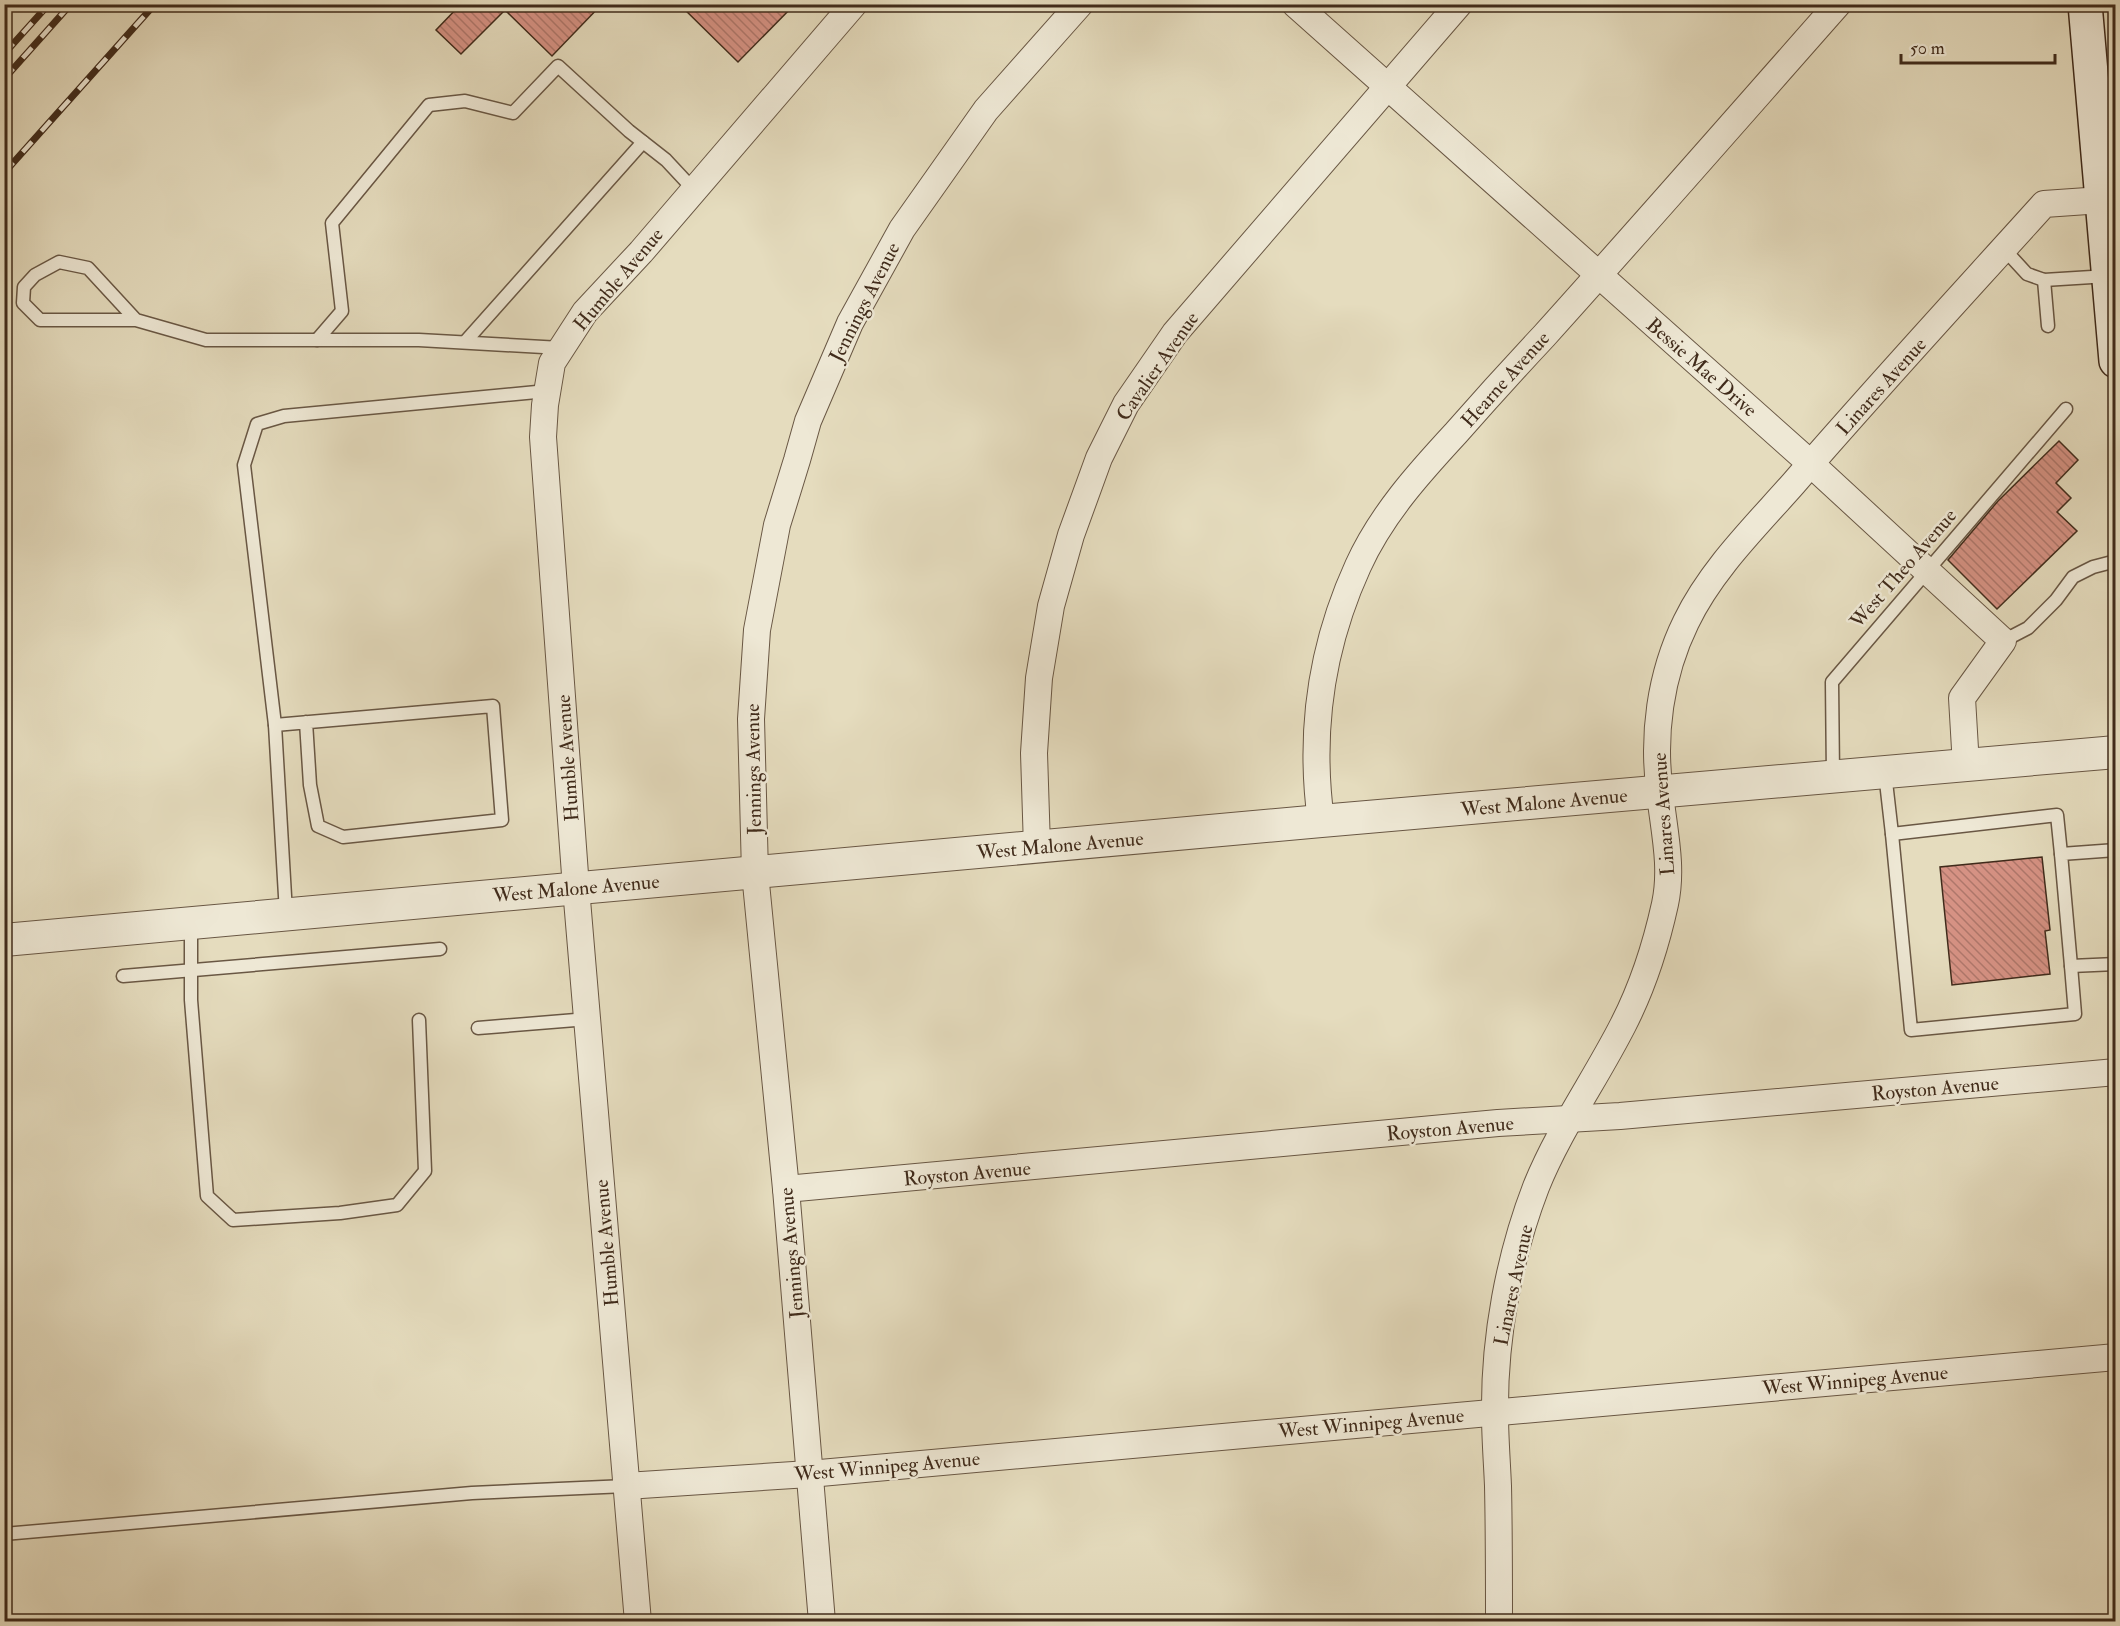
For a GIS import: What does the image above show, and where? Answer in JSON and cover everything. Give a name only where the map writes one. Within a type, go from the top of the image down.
[{"type":"main road","points":[[2085,4],[2106,188],[2115,361]]},
{"type":"street","name":"Humble Avenue","points":[[638,1622],[576,888],[543,437],[548,392],[552,363],[585,312],[641,252],[854,4]]},
{"type":"street","name":"Jennings Avenue","points":[[822,1622],[786,1189],[755,873],[751,719],[757,630],[777,525],[808,422],[850,322],[902,229],[986,110],[1080,4]]},
{"type":"street","name":"Bessie Mae Drive","points":[[1295,4],[1810,464],[2003,641]]},
{"type":"street","name":"Cavalier Avenue","points":[[1037,847],[1034,753],[1040,668],[1051,606],[1068,545],[1100,458],[1126,404],[1175,333],[1460,4]]},
{"type":"street","name":"Hearne Avenue","points":[[1321,821],[1317,789],[1316,745],[1320,687],[1345,598],[1359,564],[1386,516],[1407,489],[1838,4]]},
{"type":"street","name":"Linares Avenue","points":[[1499,1622],[1495,1412],[1502,1322],[1515,1254],[1536,1188],[1571,1118],[1624,1024],[1641,983],[1665,902],[1669,874],[1666,827],[1659,792],[1658,728],[1665,678],[1686,622],[1717,571],[2044,204],[2106,188]]},
{"type":"street","points":[[1966,766],[1962,698],[2003,641]]},
{"type":"street","name":"West Malone Avenue","points":[[4,940],[2115,752]]},
{"type":"street","name":"Royston Avenue","points":[[786,1189],[1571,1118],[1620,1116],[2115,1072]]},
{"type":"street","name":"West Winnipeg Avenue","points":[[626,1486],[810,1474],[2115,1357]]},
{"type":"lane","points":[[317,340],[342,311],[332,223],[429,105],[465,100],[513,113],[558,66],[666,160],[694,190]]},
{"type":"lane","points":[[465,342],[643,142]]},
{"type":"lane","points":[[2004,249],[2027,274],[2044,280],[2110,257]]},
{"type":"lane","points":[[136,320],[88,268],[59,262],[35,275],[24,287],[23,303],[40,320],[136,320],[206,340],[419,340],[562,348]]},
{"type":"lane","points":[[2044,280],[2048,326]]},
{"type":"lane","points":[[286,915],[275,725],[244,465],[257,424],[284,416],[548,392]]},
{"type":"lane","name":"West Theo Avenue","points":[[1833,776],[1832,682],[2066,408]]},
{"type":"lane","points":[[2003,641],[2028,628],[2056,600],[2073,577],[2093,567],[2115,561]]},
{"type":"lane","points":[[275,725],[306,722],[493,706],[502,820],[343,837],[318,826],[310,785],[306,722]]},
{"type":"lane","points":[[1885,772],[1911,1030],[2075,1014],[2057,815],[1892,834]]},
{"type":"lane","points":[[2061,854],[2115,850]]},
{"type":"lane","points":[[191,923],[191,1000],[207,1196],[233,1220],[340,1213],[398,1205],[425,1172],[419,1020]]},
{"type":"lane","points":[[123,976],[440,949]]},
{"type":"lane","points":[[2071,966],[2115,964]]},
{"type":"lane","points":[[478,1028],[588,1019]]},
{"type":"lane","points":[[4,1534],[472,1493],[626,1486]]},
{"type":"building","points":[[461,4],[602,4],[552,56],[505,10],[461,54],[436,30]]},
{"type":"building","points":[[679,4],[795,4],[738,62]]},
{"type":"building","points":[[2059,441],[2078,460],[2056,483],[2071,498],[2057,512],[2077,531],[1997,609],[1948,560],[1998,501]]},
{"type":"building","points":[[2042,857],[2050,930],[2045,931],[2050,974],[1952,985],[1940,867]]},
{"type":"railway","points":[[4,54],[49,4]]},
{"type":"railway","points":[[4,79],[71,4]]},
{"type":"railway","points":[[4,173],[155,4]]}]
